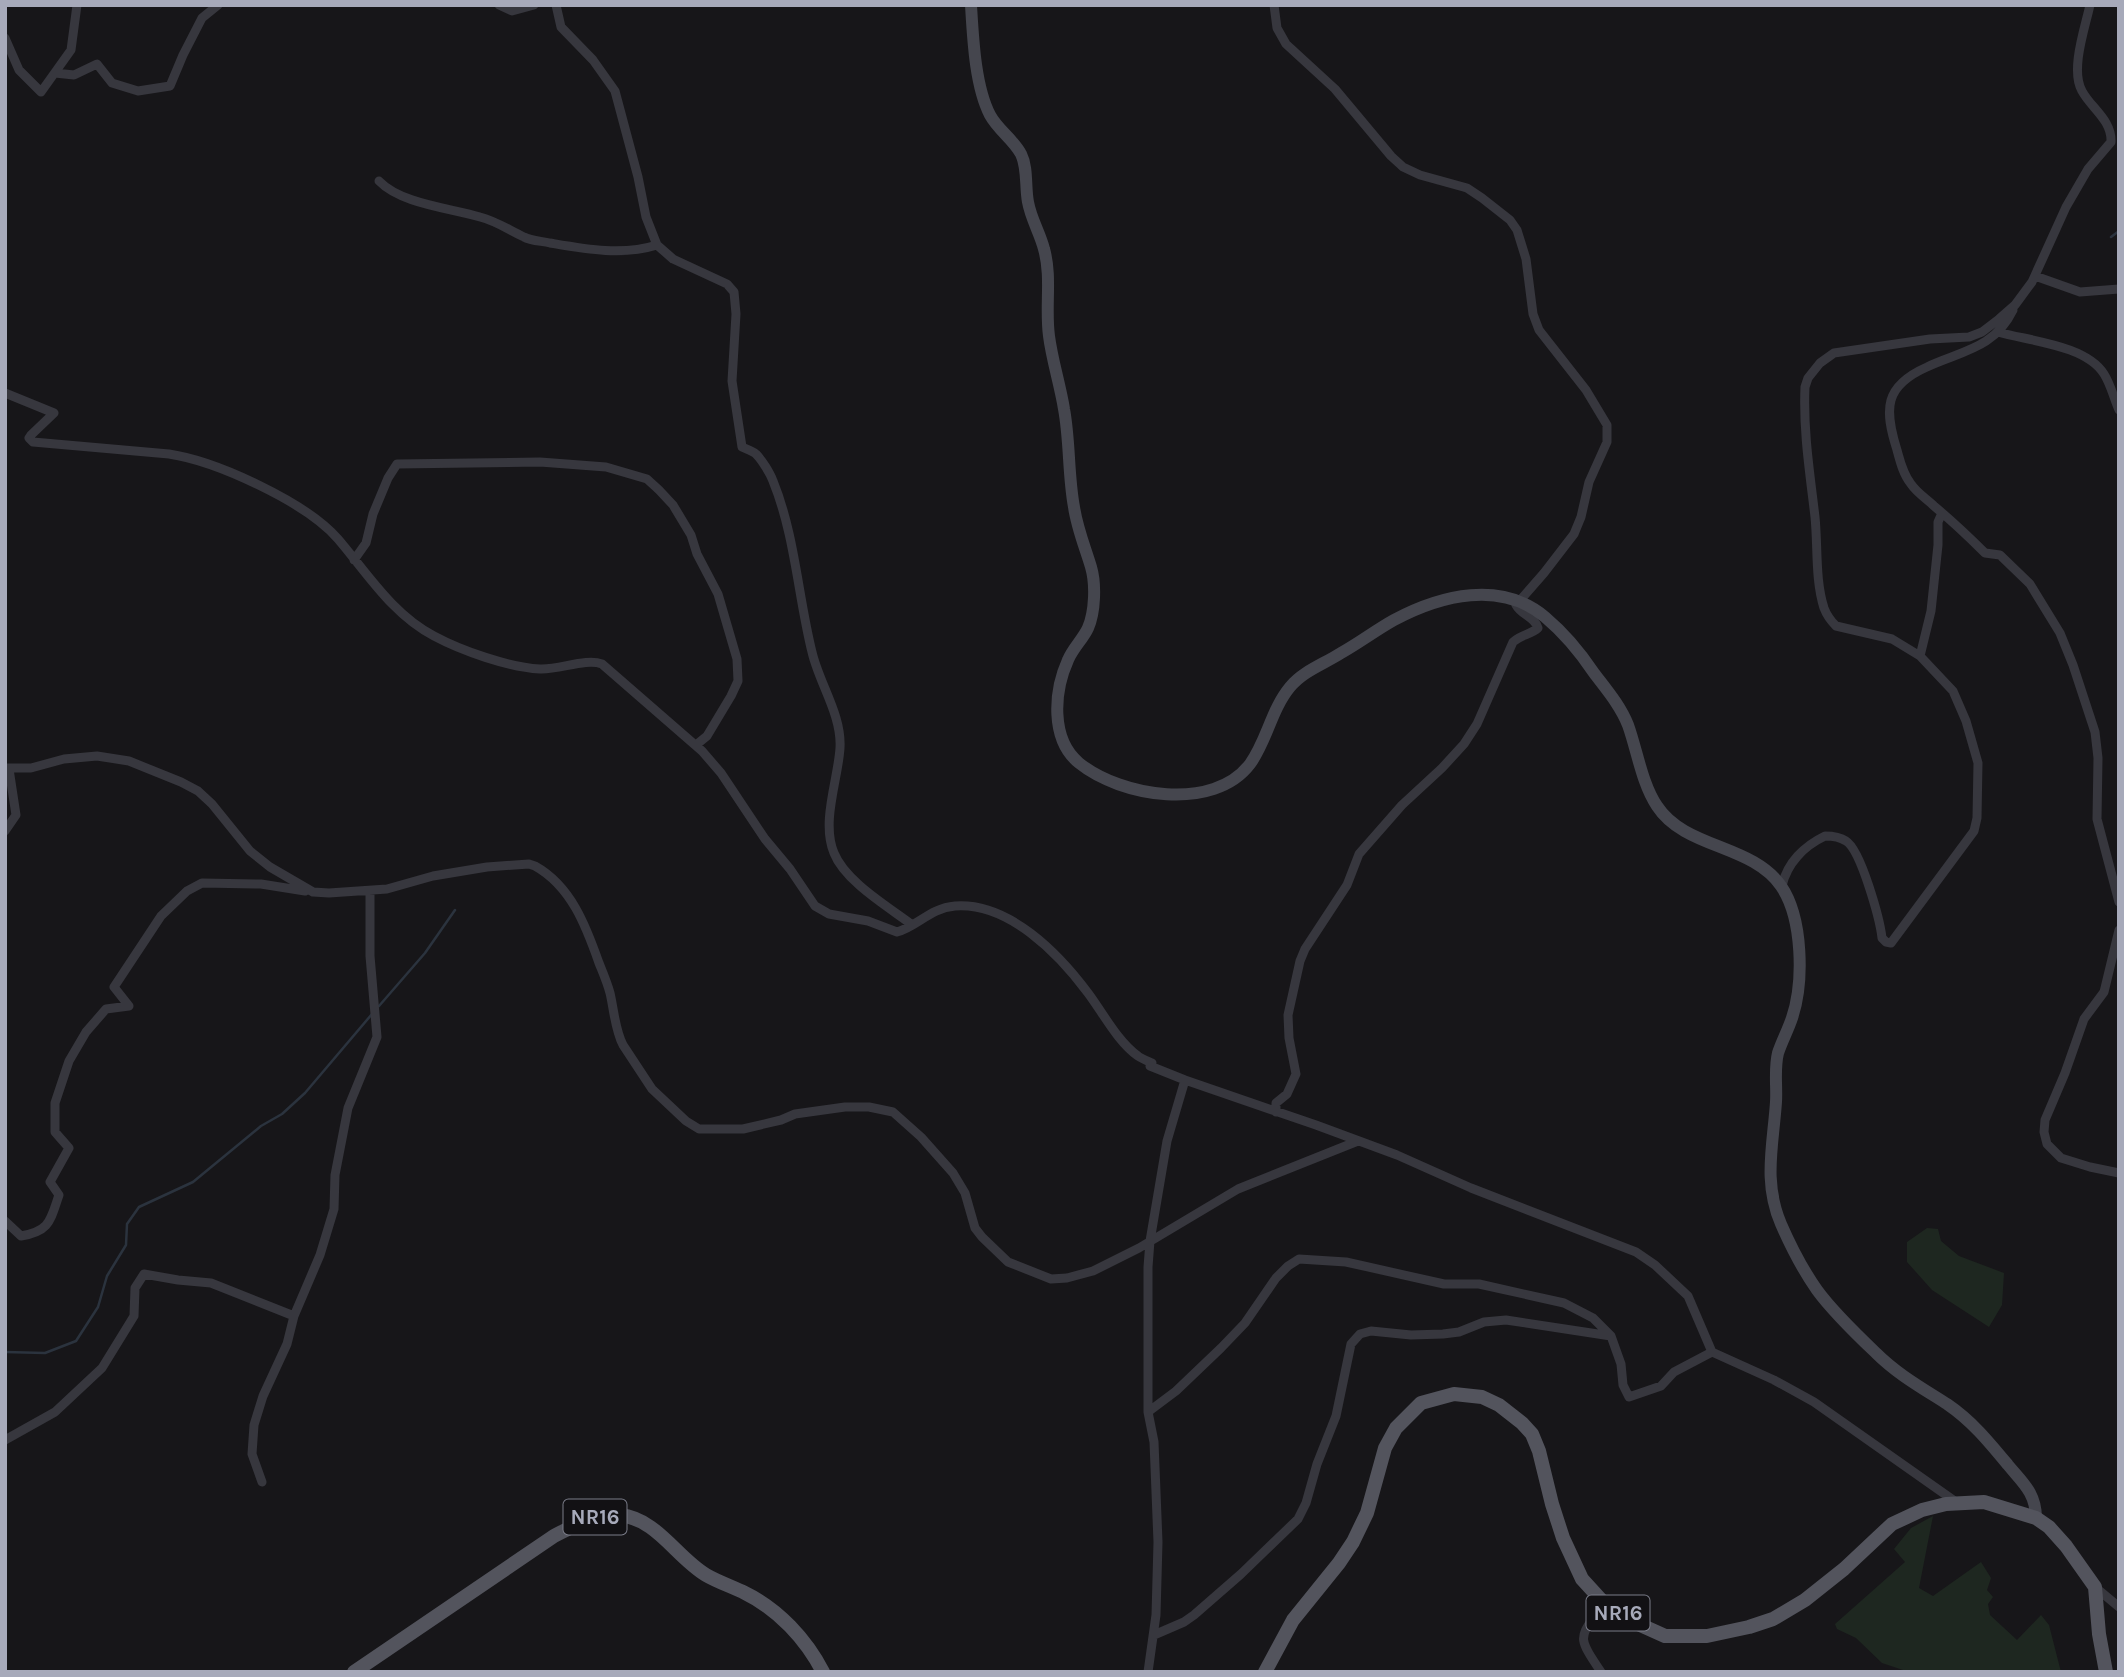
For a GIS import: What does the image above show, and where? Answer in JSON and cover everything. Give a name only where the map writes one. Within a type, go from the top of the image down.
[{"type":"main road","points":[[971,5],[984,99],[993,120],[1024,161],[1029,209],[1046,256],[1048,333],[1068,436],[1076,520],[1093,575],[1089,625],[1071,653],[1059,689],[1060,738],[1073,758],[1101,775],[1152,794],[1171,796],[1216,788],[1236,778],[1251,763],[1288,688],[1301,676],[1390,622],[1466,595],[1482,594],[1519,599],[1540,612],[1580,653],[1614,701],[1629,727],[1651,794],[1660,812],[1690,833],[1753,862],[1782,886],[1798,932],[1800,962],[1796,1006],[1777,1055],[1776,1107],[1769,1166],[1774,1205],[1802,1266],[1818,1291],[1885,1362],[1980,1430],[2029,1490],[2036,1503],[2036,1518]]},
{"type":"main road","name":"NR16","points":[[1265,1672],[1293,1620],[1353,1542],[1367,1513],[1385,1448],[1396,1429],[1421,1403],[1454,1394],[1482,1397],[1499,1405],[1532,1434],[1563,1538],[1582,1579],[1604,1602],[1625,1618],[1665,1636],[1707,1636],[1773,1619],[1805,1600],[1892,1524],[1922,1510],[1955,1502],[1984,1502],[2036,1518],[2049,1527],[2066,1546],[2095,1587]]},
{"type":"main road","name":"NR16","points":[[354,1672],[554,1536],[584,1521],[620,1515],[647,1524],[707,1576],[746,1593],[771,1609],[796,1633],[823,1672]]},
{"type":"main road","points":[[2095,1587],[2106,1672]]},
{"type":"street","points":[[5,38],[19,69],[41,92],[71,50],[77,5]]},
{"type":"street","points":[[55,72],[74,75],[97,64],[112,83],[138,91],[170,86],[202,18],[218,5]]},
{"type":"street","points":[[499,5],[512,11],[534,5]]},
{"type":"street","points":[[556,5],[561,27],[593,60],[615,90],[646,217],[657,245],[673,259],[727,284],[734,292],[736,314],[732,381],[742,447],[756,454],[772,479],[788,528],[813,656],[836,718],[840,747],[831,809],[831,843],[834,855],[849,874],[872,895],[911,924]]},
{"type":"street","points":[[1274,5],[1277,28],[1286,44],[1335,89],[1403,167],[1420,175],[1467,188],[1510,220],[1520,235],[1533,314],[1539,330],[1586,390],[1607,425],[1607,442],[1589,482],[1574,534],[1545,573],[1516,605],[1537,623],[1538,628],[1513,642],[1477,724],[1461,748],[1402,805],[1359,854],[1341,895],[1300,961],[1289,1006],[1288,1027],[1296,1074],[1287,1094],[1276,1102],[1276,1112]]},
{"type":"street","points":[[2090,5],[2081,46],[2078,78],[2081,90],[2108,125],[2110,142],[2088,169],[2066,207],[2035,276],[1998,332],[1970,351],[1914,374],[1897,389],[1889,402],[1888,411],[1891,431],[1905,474],[1914,489],[1985,553],[2000,555],[2030,584],[2060,633],[2095,732],[2098,758],[2097,820],[2119,902]]},
{"type":"street","points":[[379,181],[391,190],[425,204],[488,219],[526,238],[605,250],[645,249],[657,245]]},
{"type":"street","points":[[2035,276],[2080,292],[2119,289]]},
{"type":"street","points":[[1782,886],[1785,872],[1809,845],[1825,836],[1846,841],[1857,855],[1870,890],[1883,941],[1891,943],[1974,831],[1977,818],[1978,763],[1970,732],[1953,691],[1920,656],[1892,639],[1836,626],[1824,608],[1806,450],[1806,383],[1823,359],[1834,353],[1930,339],[1969,337],[1987,329],[2015,305]]},
{"type":"street","points":[[1998,332],[2072,350],[2086,357],[2104,374],[2119,410]]},
{"type":"street","points":[[5,393],[54,413],[31,435],[29,439],[33,442],[172,454],[233,474],[273,493],[332,532],[397,609],[435,637],[467,650],[525,667],[559,669],[593,662],[608,669],[696,744],[721,772],[765,839],[815,906],[829,914],[868,921],[897,932],[932,912],[955,906],[985,909],[1026,928],[1055,954],[1087,992],[1108,1025],[1138,1056],[1152,1063],[1150,1066],[1397,1155],[1471,1188],[1644,1256],[1688,1296],[1712,1352],[1814,1402],[1955,1502]]},
{"type":"street","points":[[354,560],[366,544],[373,514],[397,464],[540,462],[606,467],[646,479],[673,505],[691,534],[697,554],[718,594],[737,659],[738,681],[731,696],[707,736],[696,744]]},
{"type":"street","points":[[1920,656],[1931,611],[1938,518],[1942,513]]},
{"type":"street","points":[[5,831],[16,815],[7,768],[32,768],[97,756],[129,761],[198,791],[250,851],[270,867],[313,892]]},
{"type":"street","points":[[5,1221],[21,1236],[38,1233],[49,1224],[59,1195],[50,1182],[69,1148],[55,1132],[55,1103],[69,1061],[86,1032],[106,1009],[129,1006],[114,987],[161,916],[187,891],[202,883],[261,884],[329,893],[370,891],[486,867],[529,864],[535,866],[565,892],[579,914],[609,990],[623,1045],[652,1089],[686,1121],[699,1129],[743,1129],[795,1114],[845,1107],[887,1110],[903,1121],[940,1158],[965,1193],[975,1228],[1008,1262],[1044,1277],[1067,1279],[1093,1271],[1238,1189],[1358,1141]]},
{"type":"street","points":[[262,1482],[252,1454],[254,1425],[262,1396],[287,1344],[294,1317],[320,1255],[334,1209],[335,1175],[348,1108],[377,1037],[370,956],[370,891]]},
{"type":"street","points":[[2119,930],[2104,992],[2084,1019],[2045,1119],[2044,1132],[2047,1144],[2061,1158],[2119,1173]]},
{"type":"street","points":[[1148,1672],[1157,1598],[1158,1514],[1155,1504],[1154,1442],[1149,1412],[1150,1241],[1167,1141],[1185,1080]]},
{"type":"street","points":[[1149,1412],[1176,1391],[1221,1348],[1250,1316],[1276,1278],[1299,1259],[1346,1262],[1444,1284],[1479,1284],[1554,1300],[1593,1318],[1611,1336],[1621,1364],[1623,1385],[1630,1398],[1661,1387],[1680,1368],[1712,1352]]},
{"type":"street","points":[[5,1440],[55,1412],[102,1368],[134,1316],[135,1288],[144,1274],[211,1283],[294,1317]]},
{"type":"street","points":[[1154,1634],[1194,1615],[1298,1519],[1336,1416],[1351,1344],[1360,1334],[1371,1331],[1411,1335],[1443,1334],[1459,1332],[1484,1322],[1506,1320],[1611,1336]]},
{"type":"street","points":[[2095,1587],[2119,1607]]},
{"type":"street","points":[[1601,1672],[1583,1645],[1583,1632],[1604,1602]]},
{"type":"shaded area","points":[[1927,1228],[1938,1229],[1941,1241],[1959,1256],[2004,1273],[2002,1305],[1989,1327],[1932,1290],[1907,1262],[1907,1242]]},
{"type":"shaded area","points":[[1933,1516],[1919,1588],[1933,1596],[1981,1562],[1991,1578],[1987,1590],[1993,1597],[1988,1604],[1990,1615],[2017,1640],[2041,1615],[2049,1625],[2061,1672],[1909,1672],[1882,1663],[1856,1638],[1837,1629],[1835,1624],[1905,1562],[1894,1549],[1911,1528]]},
{"type":"waterway","points":[[2111,237],[2119,231]]},
{"type":"waterway","points":[[379,1006],[425,953],[455,910]]},
{"type":"waterway","points":[[5,1352],[45,1353],[76,1341],[98,1307],[107,1276],[126,1245],[127,1224],[139,1207],[193,1182],[261,1126],[282,1114],[305,1093],[372,1014]]}]
